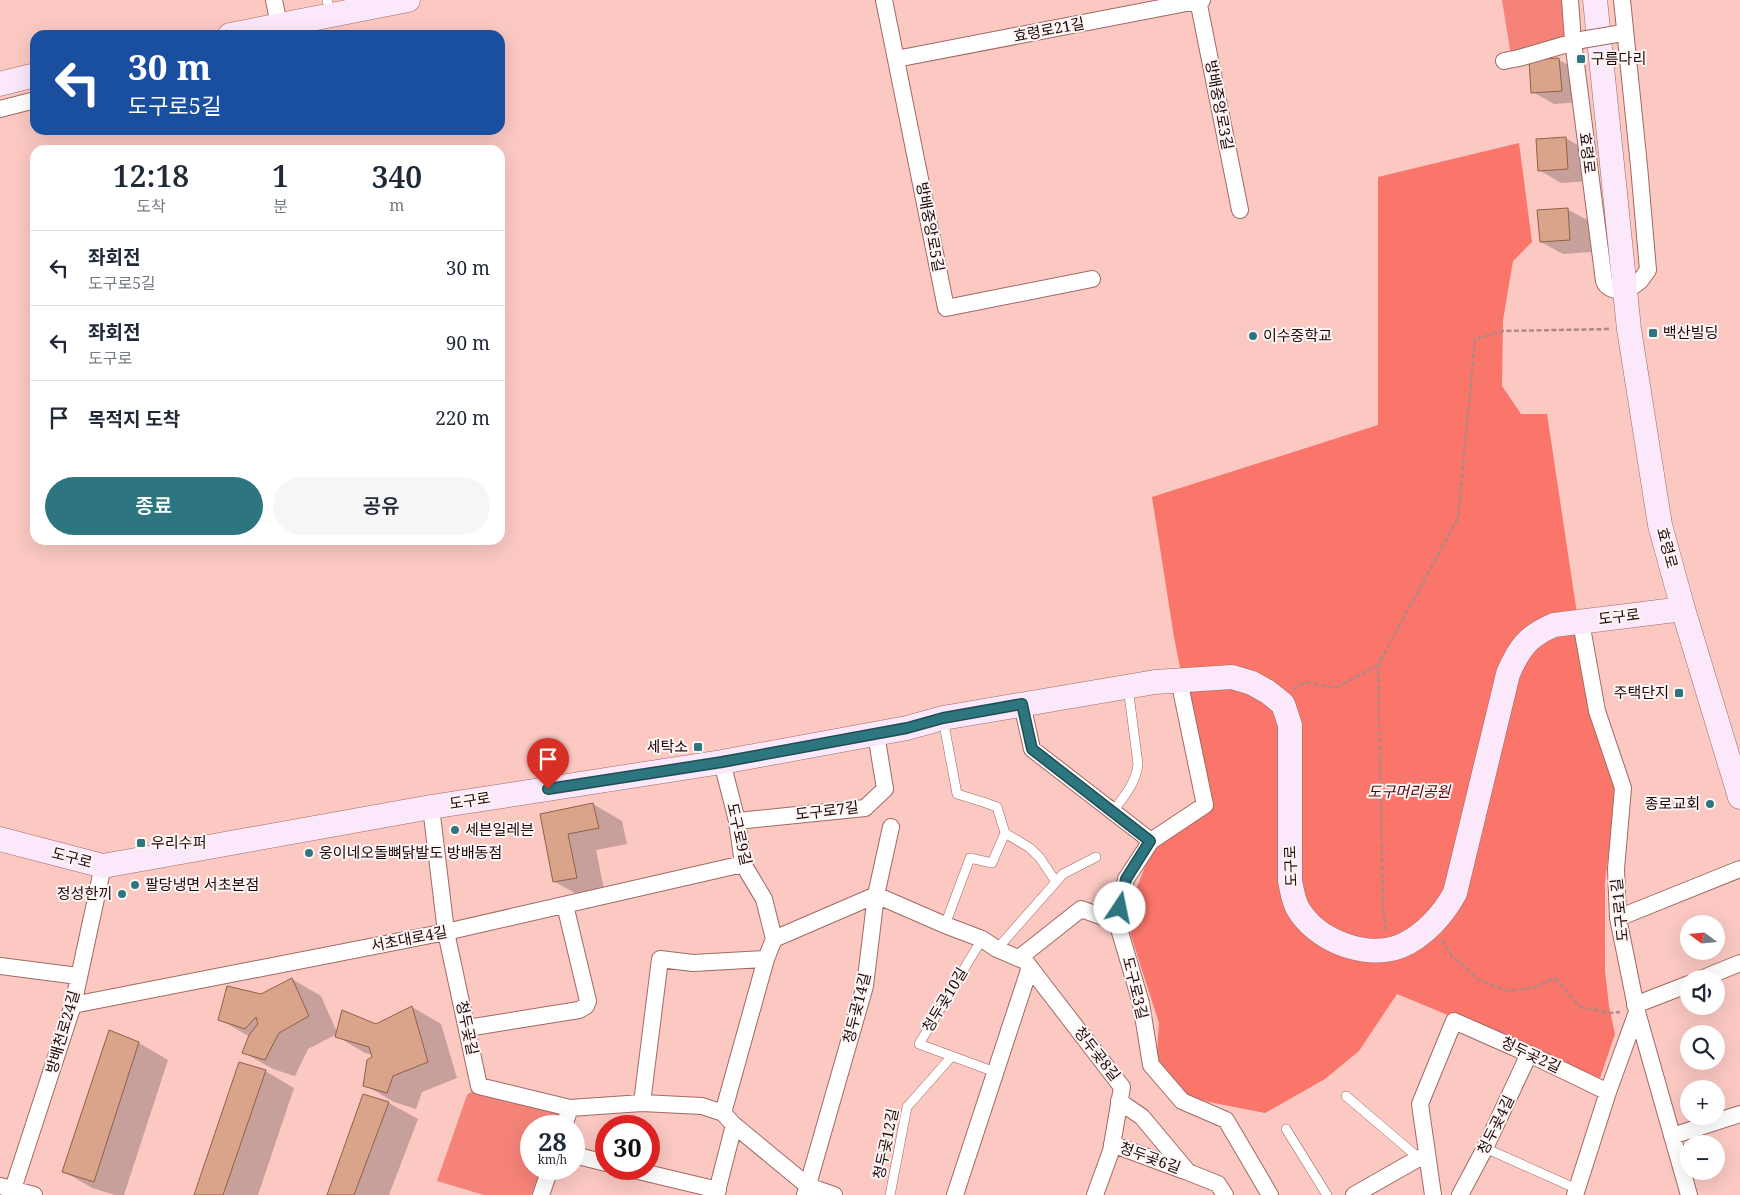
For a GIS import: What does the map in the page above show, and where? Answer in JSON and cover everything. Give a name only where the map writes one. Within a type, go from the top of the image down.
[{"type":"street","points":[[274,0],[279,25]]},
{"type":"street","points":[[254,30],[279,25],[329,8],[408,0]]},
{"type":"street","name":"방배중앙로5길","points":[[884,0],[946,308],[1092,279]]},
{"type":"street","name":"효령로21길","points":[[896,59],[1199,0]]},
{"type":"street","name":"방배중앙로3길","points":[[1199,0],[1240,210]]},
{"type":"street","name":"효령로","points":[[1570,0],[1577,41],[1604,281],[1605,286],[1625,292]]},
{"type":"street","name":"효령로","points":[[1595,0],[1629,329],[1660,525],[1683,609],[1740,797]]},
{"type":"street","points":[[1622,0],[1621,34],[1639,166],[1648,270],[1640,281],[1625,292]]},
{"type":"street","points":[[1504,61],[1577,41],[1621,34]]},
{"type":"street","points":[[0,84],[30,76]]},
{"type":"street","points":[[0,109],[30,101]]},
{"type":"street","name":"도구로","points":[[0,839],[103,866],[431,807],[722,762],[907,728],[943,718],[1128,686],[1178,680],[1232,677],[1252,683],[1276,698],[1283,704],[1290,725],[1290,881],[1298,908],[1316,928],[1339,944],[1366,950],[1388,948],[1399,946],[1416,938],[1445,910],[1455,893],[1508,674],[1516,656],[1526,642],[1538,632],[1554,625],[1683,609]]},
{"type":"street","name":"도구로1길","points":[[1581,622],[1597,711],[1623,788],[1616,869],[1618,918],[1636,1009],[1689,1195]]},
{"type":"street","name":"도구로3길","points":[[1178,680],[1205,805],[1150,841],[1126,879],[1117,922],[1141,1003],[1151,1065],[1182,1101],[1226,1120],[1270,1195]]},
{"type":"street","points":[[1022,704],[1032,749],[1150,841]]},
{"type":"street","name":"도구로7길","points":[[737,821],[864,808],[885,789],[876,734]]},
{"type":"street","name":"도구로9길","points":[[722,762],[737,821],[743,864],[764,899],[774,939]]},
{"type":"street","name":"청두곶길","points":[[431,807],[446,932],[479,1086],[570,1108],[642,1103],[702,1106],[729,1119],[807,1191],[834,1195]]},
{"type":"street","name":"청두곶14길","points":[[807,1191],[865,986],[876,895],[891,827]]},
{"type":"street","name":"서초대로4길","points":[[73,1006],[446,932],[743,864]]},
{"type":"street","name":"방배천로24길","points":[[8,1190],[73,1006],[103,866]]},
{"type":"street","points":[[1618,918],[1740,869]]},
{"type":"street","points":[[660,1177],[717,1192],[729,1119],[766,958],[774,939],[876,895],[982,939],[1024,963]]},
{"type":"street","points":[[467,1028],[579,1010],[586,1006],[588,1002],[565,905]]},
{"type":"street","points":[[954,1195],[995,1072],[1024,963],[1081,909],[1117,922]]},
{"type":"street","points":[[642,1103],[660,958],[693,963],[766,958]]},
{"type":"street","name":"청두곶8길","points":[[1024,963],[1122,1087],[1112,1144],[1095,1195]]},
{"type":"street","points":[[1723,970],[1740,963]]},
{"type":"street","points":[[0,966],[78,976]]},
{"type":"street","points":[[1576,1192],[1636,1009],[1680,988]]},
{"type":"street","name":"청두곶2길","points":[[1424,1162],[1420,1104],[1454,1020],[1608,1092]]},
{"type":"street","name":"청두곶4길","points":[[1460,1195],[1485,1148],[1529,1054]]},
{"type":"street","name":"청두곶6길","points":[[1119,1101],[1142,1117],[1188,1172]]},
{"type":"street","points":[[568,1115],[570,1108]]},
{"type":"street","points":[[1672,1136],[1740,1114]]},
{"type":"street","name":"청두곶6길","points":[[1112,1144],[1218,1184],[1225,1195]]},
{"type":"street","points":[[1354,1195],[1424,1162],[1433,1195]]},
{"type":"street","points":[[541,1195],[546,1180]]},
{"type":"street","points":[[8,1190],[34,1195]]},
{"type":"lane","points":[[1113,812],[1131,787],[1138,771],[1128,686]]},
{"type":"lane","points":[[943,718],[957,794],[997,807],[1005,833],[992,863],[970,858],[945,925]]},
{"type":"lane","points":[[1005,833],[1030,848],[1040,858],[1056,882]]},
{"type":"lane","points":[[997,949],[1063,874],[1096,857]]},
{"type":"lane","name":"청두곶10길","points":[[982,939],[919,1044],[995,1072]]},
{"type":"lane","name":"청두곶12길","points":[[890,1195],[907,1107],[952,1056]]},
{"type":"lane","points":[[1346,1096],[1424,1162]]},
{"type":"lane","points":[[1286,1129],[1327,1195]]},
{"type":"lane","points":[[1485,1148],[1576,1192]]},
{"type":"path","points":[[1388,948],[1383,910],[1378,665],[1458,518],[1475,339],[1503,331],[1629,329]]},
{"type":"path","points":[[1276,698],[1306,682],[1335,688],[1378,665]]},
{"type":"path","points":[[1431,925],[1451,955],[1479,980],[1507,991],[1535,987],[1555,978],[1580,1007],[1611,1013],[1636,1009]]},
{"type":"shaded area","points":[[1502,0],[1570,0],[1574,39],[1511,56]]},
{"type":"shaded area","points":[[479,1086],[565,1110],[563,1115],[520,1115],[520,1180],[537,1180],[531,1195],[484,1195],[437,1181],[467,1095]]},
{"type":"green space","name":"도구머리공원","points":[[1519,143],[1532,242],[1513,261],[1503,320],[1502,386],[1521,414],[1547,414],[1590,700],[1618,778],[1605,882],[1605,971],[1609,1006],[1615,1034],[1600,1078],[1397,994],[1359,1051],[1325,1079],[1265,1113],[1209,1102],[1182,1094],[1156,1066],[1159,1023],[1125,917],[1152,849],[1208,808],[1174,637],[1152,497],[1378,425],[1378,177]]},
{"type":"building","points":[[1559,58],[1562,91],[1531,93],[1529,60]]},
{"type":"building","points":[[1566,137],[1568,169],[1538,171],[1536,139]]},
{"type":"building","points":[[1568,208],[1570,240],[1540,242],[1537,210]]},
{"type":"building","points":[[593,803],[599,828],[568,834],[577,878],[553,882],[540,814]]},
{"type":"building","points":[[292,978],[309,1016],[279,1033],[265,1060],[242,1053],[249,1035],[258,1024],[256,1017],[245,1029],[218,1020],[227,986],[261,994]]},
{"type":"building","points":[[412,1006],[428,1062],[393,1076],[387,1093],[363,1086],[367,1060],[372,1057],[369,1047],[335,1037],[342,1010],[376,1024]]},
{"type":"building","points":[[109,1030],[139,1042],[94,1182],[62,1172]]},
{"type":"building","points":[[239,1062],[266,1070],[223,1195],[194,1195]]},
{"type":"building","points":[[363,1094],[389,1102],[354,1195],[327,1195]]},
{"type":"place","name":"구름다리","points":[[1581,59]]},
{"type":"place","name":"백산빌딩","points":[[1653,333]]},
{"type":"place","name":"이수중학교","points":[[1253,336]]},
{"type":"place","name":"주택단지","points":[[1679,693]]},
{"type":"place","name":"세탁소","points":[[698,747]]},
{"type":"place","name":"종로교회","points":[[1710,804]]},
{"type":"place","name":"세븐일레븐","points":[[455,830]]},
{"type":"place","name":"우리수퍼","points":[[141,843]]},
{"type":"place","name":"웅이네오돌뼈닭발도 방배동점","points":[[309,853]]},
{"type":"place","name":"팔당냉면 서초본점","points":[[135,885]]},
{"type":"place","name":"정성한끼","points":[[122,894]]},
{"type":"route","points":[[548,789],[722,762],[907,728],[943,718],[1022,704],[1032,749],[1150,841],[1126,879],[1120,908]]}]
